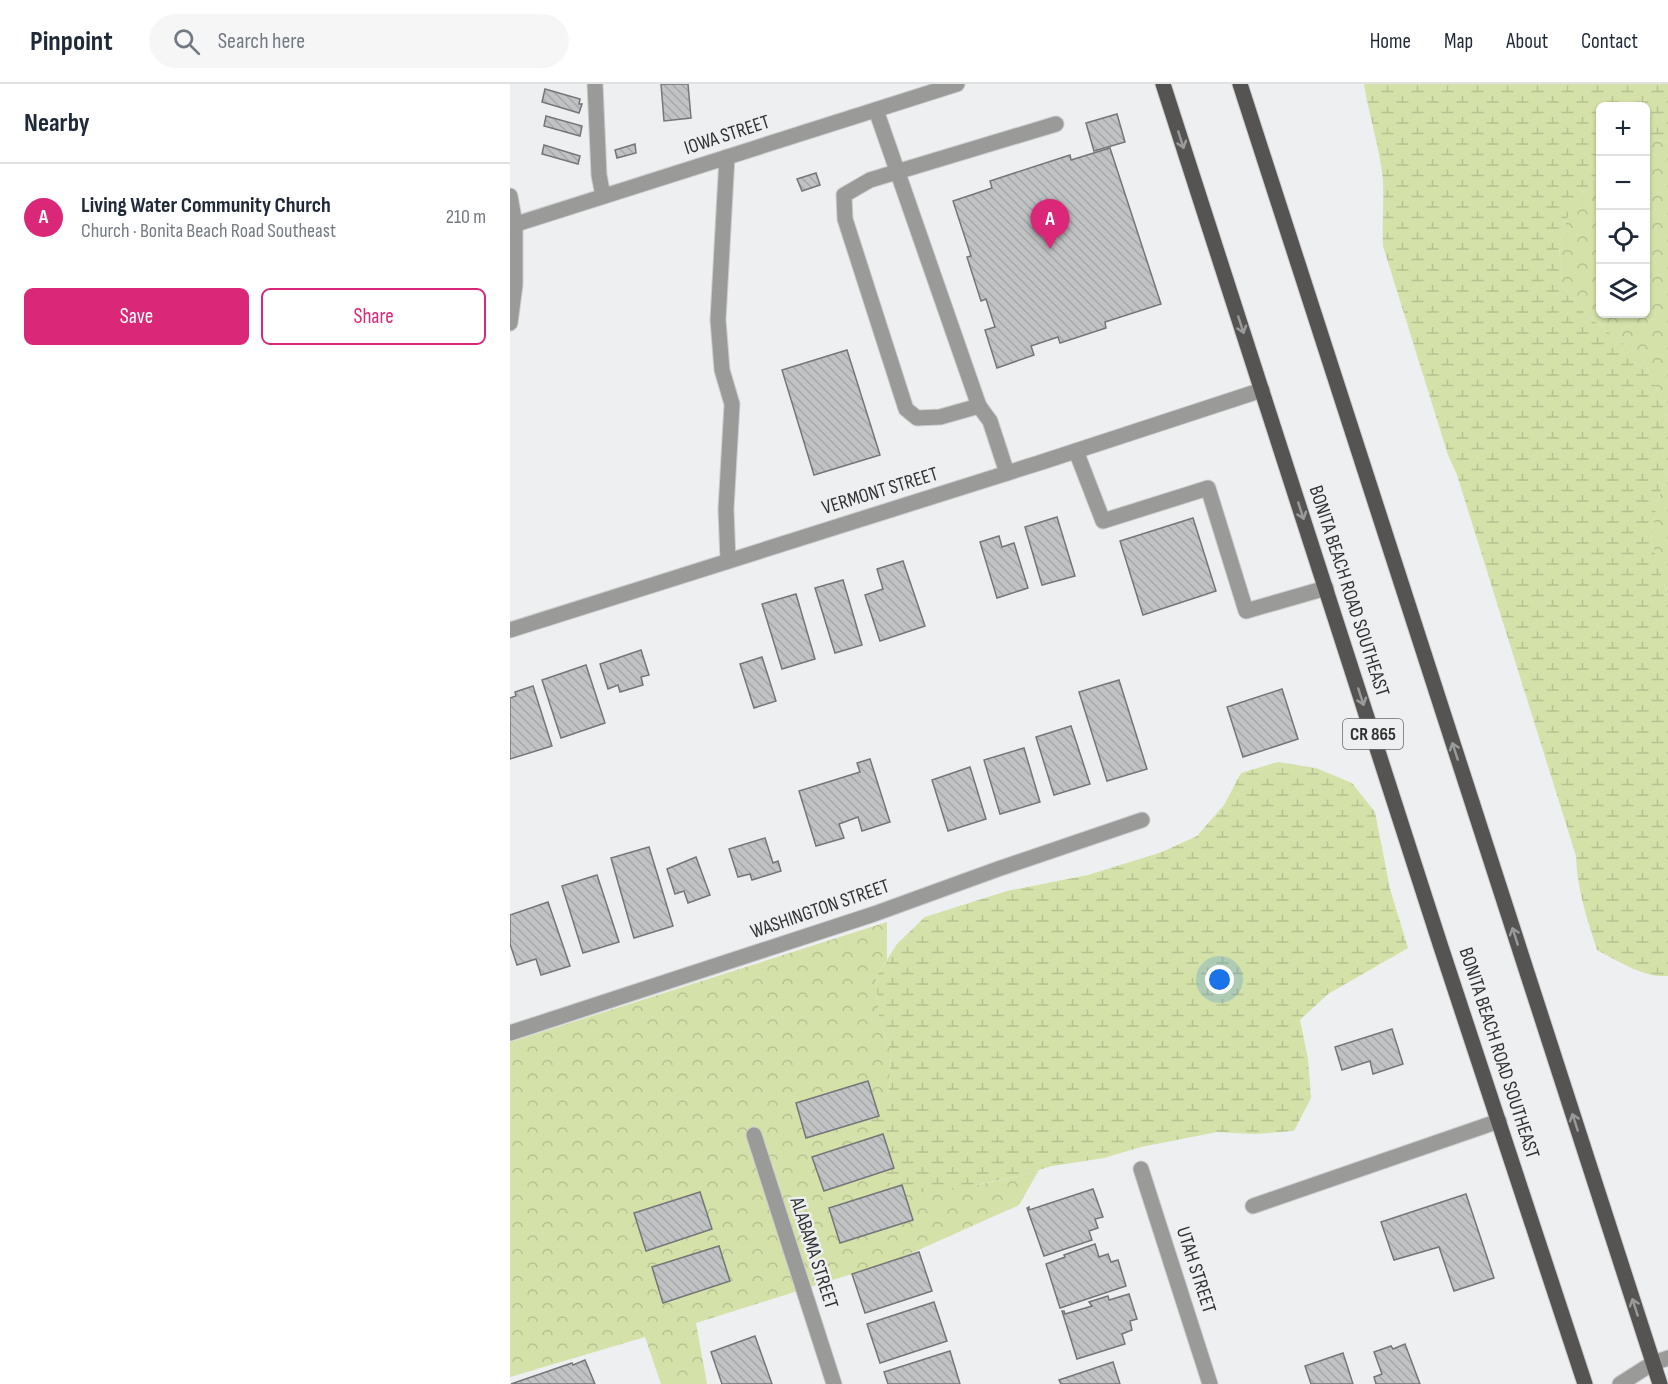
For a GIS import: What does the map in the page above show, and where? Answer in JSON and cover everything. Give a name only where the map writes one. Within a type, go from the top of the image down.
[{"type":"main road","name":"BONITA BEACH ROAD SOUTHEAST","points":[[1163,84],[1586,1384]]},
{"type":"main road","points":[[1240,84],[1661,1361],[1660,1384]]},
{"type":"street","points":[[595,84],[599,175],[603,196]]},
{"type":"street","name":"IOWA STREET","points":[[512,225],[957,84]]},
{"type":"street","points":[[876,110],[979,406],[990,421],[1007,473]]},
{"type":"street","points":[[979,406],[940,417],[917,418],[906,409],[845,219],[844,195],[870,180],[1056,124]]},
{"type":"street","points":[[727,157],[718,320],[722,370],[732,404],[726,509],[728,561]]},
{"type":"street","points":[[510,196],[515,285],[510,323]]},
{"type":"street","name":"VERMONT STREET","points":[[510,630],[1262,390]]},
{"type":"street","points":[[1076,451],[1103,521],[1208,488],[1246,611],[1326,588]]},
{"type":"street","name":"WASHINGTON STREET","points":[[510,1033],[874,914],[1142,820]]},
{"type":"street","points":[[1253,1206],[1499,1121]]},
{"type":"street","name":"ALABAMA STREET","points":[[754,1135],[834,1384]]},
{"type":"street","name":"UTAH STREET","points":[[1142,1168],[1210,1384]]},
{"type":"street","points":[[1620,1384],[1661,1361]]},
{"type":"green space","points":[[1364,84],[1668,84],[1668,142],[1650,140],[1650,102],[1596,102],[1596,175],[1570,210],[1559,245],[1562,285],[1585,314],[1643,359],[1659,394],[1668,423],[1668,469],[1657,503],[1651,541],[1668,596],[1668,976],[1641,972],[1597,950],[1580,892],[1576,856],[1383,246],[1383,181]]},
{"type":"green space","points":[[1650,140],[1668,142],[1668,423],[1659,394],[1643,359],[1585,314],[1562,285],[1559,245],[1570,210],[1596,175],[1596,318],[1650,318]]},
{"type":"green space","points":[[1668,469],[1668,596],[1651,541],[1657,503]]},
{"type":"green space","points":[[1278,762],[1316,768],[1352,783],[1375,812],[1390,889],[1408,948],[1328,994],[1300,1020],[1308,1059],[1311,1098],[1294,1131],[1254,1134],[1217,1132],[935,1193],[898,1191],[871,1164],[868,1124],[889,1090],[891,1053],[879,1017],[876,977],[897,944],[925,917],[1007,891],[1088,875],[1162,852],[1197,836],[1224,805],[1241,773]]},
{"type":"green space","points":[[887,922],[887,959],[876,977],[879,1017],[891,1053],[889,1090],[868,1124],[977,1185],[1039,1170],[1019,1205],[896,1260],[696,1323],[707,1384],[661,1384],[645,1337],[510,1377],[510,1042]]},
{"type":"building","points":[[661,84],[688,84],[691,118],[664,121]]},
{"type":"building","points":[[545,89],[580,99],[579,104],[582,104],[579,113],[542,102]]},
{"type":"building","points":[[1117,114],[1125,142],[1094,151],[1086,123]]},
{"type":"building","points":[[546,116],[582,126],[580,136],[544,126]]},
{"type":"building","points":[[635,144],[636,153],[617,158],[615,150]]},
{"type":"building","points":[[544,145],[580,156],[578,164],[542,154]]},
{"type":"building","points":[[1110,148],[1161,304],[1105,322],[1106,328],[1060,343],[1058,337],[1031,346],[1034,355],[997,368],[985,330],[995,327],[986,299],[981,301],[967,257],[971,256],[953,201],[992,188],[990,181],[1070,155],[1071,160]]},
{"type":"building","points":[[816,173],[820,185],[802,191],[797,179]]},
{"type":"building","points":[[847,350],[880,455],[814,475],[782,370]]},
{"type":"building","points":[[1057,517],[1075,576],[1042,585],[1025,527]]},
{"type":"building","points":[[1193,518],[1216,591],[1143,615],[1120,541]]},
{"type":"building","points":[[999,536],[1002,547],[1014,543],[1028,588],[997,598],[980,542]]},
{"type":"building","points":[[903,561],[925,626],[880,641],[865,595],[883,589],[877,569]]},
{"type":"building","points":[[843,580],[862,645],[835,653],[815,588]]},
{"type":"building","points":[[796,594],[815,659],[782,669],[762,604]]},
{"type":"building","points":[[641,650],[649,675],[641,677],[643,685],[620,692],[618,685],[608,689],[600,664]]},
{"type":"building","points":[[762,657],[776,701],[754,708],[740,664]]},
{"type":"building","points":[[586,665],[605,723],[561,738],[542,680]]},
{"type":"building","points":[[1119,680],[1147,769],[1107,781],[1079,692]]},
{"type":"building","points":[[533,686],[552,746],[510,759],[510,698],[516,696],[515,692]]},
{"type":"building","points":[[1282,689],[1298,739],[1243,757],[1227,707]]},
{"type":"building","points":[[1071,726],[1090,784],[1054,795],[1036,737]]},
{"type":"building","points":[[1024,748],[1040,802],[1000,814],[984,760]]},
{"type":"building","points":[[870,759],[890,822],[862,831],[858,817],[839,824],[844,838],[816,846],[799,791],[860,772],[857,763]]},
{"type":"building","points":[[970,767],[986,819],[948,831],[932,780]]},
{"type":"building","points":[[765,838],[773,863],[778,861],[781,871],[752,880],[750,874],[738,877],[729,849]]},
{"type":"building","points":[[649,847],[673,926],[634,938],[611,858]]},
{"type":"building","points":[[696,857],[710,895],[688,903],[684,891],[675,894],[667,869]]},
{"type":"building","points":[[597,875],[619,942],[583,953],[562,886]]},
{"type":"building","points":[[548,902],[570,966],[541,975],[536,959],[517,965],[510,944],[510,915]]},
{"type":"building","points":[[1392,1029],[1403,1064],[1373,1074],[1370,1061],[1342,1070],[1335,1047]]},
{"type":"building","points":[[868,1081],[879,1116],[806,1138],[796,1103]]},
{"type":"building","points":[[883,1134],[894,1168],[824,1191],[812,1157]]},
{"type":"building","points":[[902,1185],[913,1220],[840,1243],[829,1208]]},
{"type":"building","points":[[1093,1189],[1103,1217],[1095,1219],[1098,1228],[1089,1231],[1092,1240],[1044,1256],[1027,1208],[1029,1207],[1029,1210]]},
{"type":"building","points":[[700,1192],[712,1229],[646,1251],[634,1213]]},
{"type":"building","points":[[1466,1194],[1494,1278],[1454,1291],[1439,1247],[1394,1260],[1381,1222]]},
{"type":"building","points":[[1095,1244],[1099,1257],[1108,1254],[1111,1262],[1118,1260],[1126,1286],[1060,1308],[1046,1264]]},
{"type":"building","points":[[719,1246],[730,1281],[663,1303],[652,1267]]},
{"type":"building","points":[[919,1252],[932,1291],[865,1313],[852,1274]]},
{"type":"building","points":[[1129,1294],[1137,1319],[1130,1321],[1132,1330],[1122,1334],[1125,1344],[1077,1359],[1062,1311],[1065,1314],[1092,1306],[1089,1302],[1108,1296],[1109,1300]]},
{"type":"building","points":[[934,1302],[947,1341],[880,1363],[867,1324]]},
{"type":"building","points":[[755,1336],[772,1384],[722,1384],[711,1352]]},
{"type":"building","points":[[1405,1344],[1420,1384],[1376,1384],[1374,1377],[1382,1374],[1374,1352],[1391,1346],[1393,1349]]},
{"type":"building","points":[[950,1351],[960,1384],[888,1384],[884,1372]]},
{"type":"building","points":[[1343,1353],[1353,1384],[1311,1384],[1305,1366]]},
{"type":"building","points":[[585,1360],[595,1384],[511,1384],[572,1363],[573,1365]]},
{"type":"building","points":[[1113,1362],[1120,1384],[1061,1384],[1059,1380]]},
{"type":"place","name":"Living Water Community Church","points":[[1050,249]]}]
